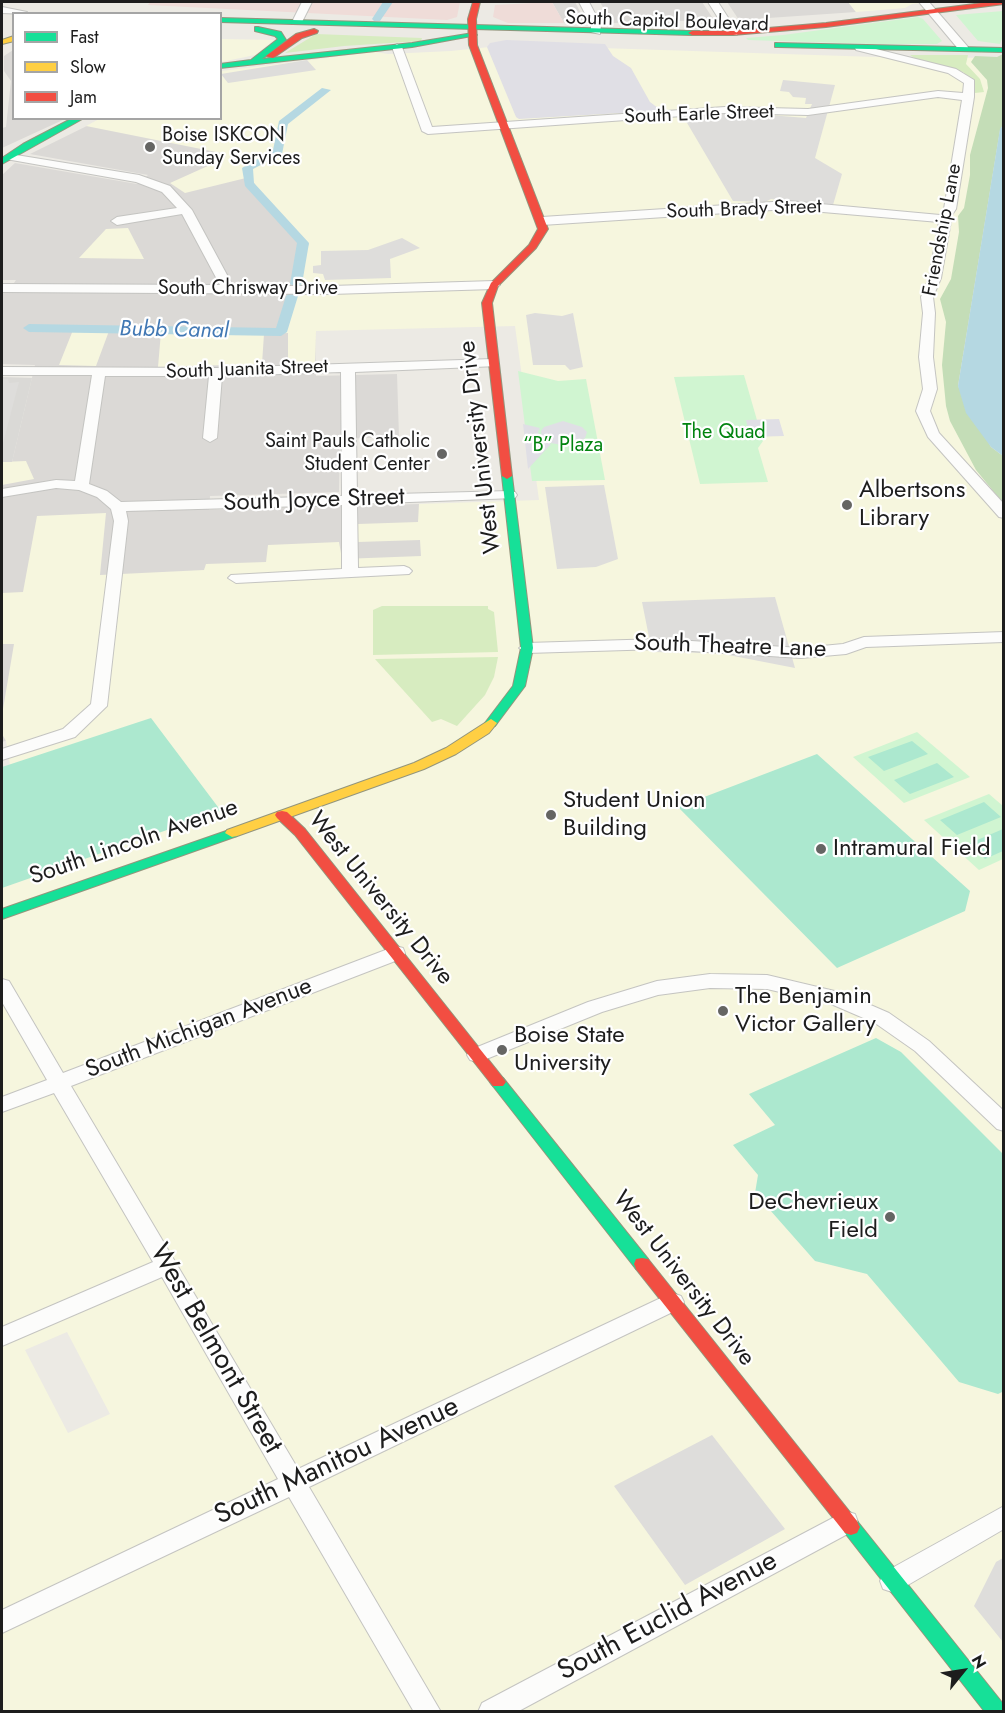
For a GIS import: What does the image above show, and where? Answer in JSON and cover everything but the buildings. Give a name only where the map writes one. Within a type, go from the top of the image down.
[{"type":"street","points":[[297,22],[307,2]]},
{"type":"street","points":[[476,2],[473,30],[477,58],[542,221],[540,238],[494,285]]},
{"type":"street","points":[[584,2],[596,25],[596,32]]},
{"type":"street","points":[[713,2],[733,33]]},
{"type":"street","name":"South Capitol Boulevard","points":[[222,28],[329,31],[733,33],[803,28],[928,7],[1004,2]]},
{"type":"street","points":[[928,7],[964,49]]},
{"type":"street","name":"South Capitol Boulevard","points":[[222,20],[860,48],[914,55],[964,49],[1003,50]]},
{"type":"street","points":[[258,29],[278,34],[282,40],[260,61]]},
{"type":"street","points":[[260,61],[299,36],[314,30]]},
{"type":"street","points":[[412,45],[473,30]]},
{"type":"street","points":[[222,66],[412,45],[450,44],[461,47],[477,58]]},
{"type":"street","name":"South Earle Street","points":[[397,47],[428,131],[732,110],[808,112],[938,94],[969,97]]},
{"type":"street","points":[[914,55],[962,75],[970,82],[969,97]]},
{"type":"street","name":"Friendship Lane","points":[[969,97],[935,278],[927,297],[929,320],[926,357],[930,389],[923,411],[933,434],[1004,514]]},
{"type":"street","points":[[6,159],[76,120]]},
{"type":"street","points":[[6,159],[140,179],[166,189],[186,210],[225,281],[226,289]]},
{"type":"street","name":"South Brady Street","points":[[542,221],[788,205],[946,219]]},
{"type":"street","points":[[117,221],[186,210]]},
{"type":"street","name":"South Chrisway Drive","points":[[2,288],[331,290],[494,285]]},
{"type":"street","name":"West University Drive","points":[[494,285],[487,303],[527,648],[519,686],[493,722],[469,741],[399,774],[282,815],[300,832],[997,1712]]},
{"type":"street","name":"South Juanita Street","points":[[2,370],[99,373],[216,372],[493,363]]},
{"type":"street","points":[[348,367],[350,573]]},
{"type":"street","points":[[210,438],[216,372]]},
{"type":"street","points":[[81,486],[99,373]]},
{"type":"street","points":[[2,493],[56,484],[81,486],[102,494],[118,507],[121,521],[99,706],[69,733],[2,755]]},
{"type":"street","name":"South Joyce Street","points":[[118,507],[510,495]]},
{"type":"street","points":[[236,578],[404,571]]},
{"type":"street","name":"South Theatre Lane","points":[[527,648],[660,644],[801,653],[846,649],[864,642],[1004,637]]},
{"type":"street","name":"South Lincoln Avenue","points":[[2,914],[282,815]]},
{"type":"street","name":"South Michigan Avenue","points":[[2,1105],[396,953]]},
{"type":"street","points":[[477,1055],[595,1007],[657,988],[710,981],[767,982],[836,998],[882,1018],[922,1046],[1004,1124]]},
{"type":"street","name":"West Belmont Street","points":[[2,986],[428,1712]]},
{"type":"street","points":[[2,1337],[166,1266]]},
{"type":"street","name":"South Manitou Avenue","points":[[2,1622],[673,1302]]},
{"type":"street","points":[[892,1581],[1004,1516]]},
{"type":"street","name":"South Euclid Avenue","points":[[491,1712],[846,1522]]},
{"type":"shaded area","points":[[150,2],[460,2],[457,17],[447,20],[148,5]]},
{"type":"shaded area","points":[[552,2],[575,2],[586,23],[564,23]]},
{"type":"shaded area","points":[[552,2],[564,23],[508,23],[493,17],[495,5]]},
{"type":"shaded area","points":[[600,2],[702,2],[714,20],[612,23]]},
{"type":"shaded area","points":[[727,2],[848,2],[856,12],[739,20]]},
{"type":"shaded area","points":[[848,2],[934,2],[912,4],[905,8],[856,12]]},
{"type":"shaded area","points":[[222,39],[274,40],[255,55],[222,62]]},
{"type":"shaded area","points":[[506,40],[605,44],[613,56],[631,68],[650,102],[658,108],[655,111],[519,119],[516,117],[487,47],[490,43]]},
{"type":"shaded area","name":"Boise State University","points":[[509,45],[876,57],[1003,58],[954,389],[958,414],[1004,480],[1003,1711],[2,1711],[2,768],[10,765],[6,741],[2,734],[2,715],[14,644],[2,644],[2,593],[23,592],[37,516],[106,513],[100,575],[204,570],[206,564],[266,562],[268,545],[339,542],[342,559],[421,556],[420,540],[358,542],[358,524],[418,522],[419,504],[539,500],[515,326],[316,331],[315,363],[288,364],[288,333],[264,334],[262,364],[158,367],[161,332],[246,334],[281,328],[293,286],[309,244],[284,227],[250,177],[185,193],[170,183],[210,165],[221,153],[86,126],[97,120],[222,120],[222,71],[375,52],[388,54]],"holes":[[[67,1332],[110,1414],[68,1433],[25,1350]]]},
{"type":"shaded area","points":[[12,51],[12,120],[63,120],[2,148],[2,128],[6,127],[11,81],[4,71],[4,56]]},
{"type":"shaded area","points":[[307,60],[316,70],[228,83],[222,74]]},
{"type":"shaded area","points":[[222,73],[284,227],[309,244],[293,286],[282,328],[252,333],[315,331],[316,376],[397,374],[399,437],[340,439],[339,492],[210,496],[209,510],[419,504],[422,556],[116,704],[2,742],[2,462],[12,462],[35,365],[2,364],[2,292],[8,292],[16,280],[2,280],[2,175],[15,163],[137,184],[148,175],[30,154],[99,120],[222,120]]},
{"type":"shaded area","points":[[783,80],[835,85],[815,158],[842,174],[833,205],[771,199],[765,202],[733,201],[683,116],[746,113],[806,118],[812,104],[805,104],[806,98],[793,97],[789,92],[780,91]]},
{"type":"shaded area","points":[[128,228],[144,259],[79,258],[106,229]]},
{"type":"shaded area","points":[[402,238],[420,248],[390,259],[391,278],[325,280],[323,274],[313,273],[313,266],[321,265],[321,251],[368,250]]},
{"type":"shaded area","points":[[535,313],[562,316],[573,313],[583,367],[570,370],[565,365],[533,365],[526,315]]},
{"type":"shaded area","points":[[73,330],[109,331],[96,366],[59,365]]},
{"type":"shaded area","points":[[2,377],[32,378],[12,462],[2,462]]},
{"type":"shaded area","points":[[2,379],[8,379],[9,383],[19,382],[2,447]]},
{"type":"shaded area","points":[[779,419],[784,436],[750,437],[746,420]]},
{"type":"shaded area","points":[[563,421],[582,427],[587,432],[585,438],[576,444],[563,445],[550,443],[542,438],[541,431],[544,427]]},
{"type":"shaded area","points":[[523,424],[540,428],[538,432],[540,437],[551,444],[528,469]]},
{"type":"shaded area","points":[[26,461],[34,479],[2,485],[2,462]]},
{"type":"shaded area","points":[[604,485],[618,559],[596,567],[557,569],[545,487]]},
{"type":"shaded area","points":[[775,597],[795,668],[718,653],[652,652],[642,602]]},
{"type":"shaded area","points":[[712,1435],[785,1529],[685,1585],[614,1486]]},
{"type":"shaded area","points":[[1003,1558],[1003,1642],[974,1606],[996,1562]]},
{"type":"green space","points":[[1003,11],[1003,36],[1000,44],[978,41],[956,15]]},
{"type":"green space","points":[[918,17],[923,19],[942,41],[937,44],[873,44],[748,40],[746,38],[783,35]]},
{"type":"green space","points":[[316,34],[422,38],[421,41],[285,53]]},
{"type":"green space","points":[[1003,54],[1003,125],[1000,130],[958,386],[991,447],[1003,456],[1003,503],[976,470],[950,421],[946,406],[942,365],[946,322],[940,299],[951,279],[959,232],[958,216],[964,208],[970,175],[970,155],[988,88],[987,80],[971,62],[975,56],[997,57]]},
{"type":"green space","points":[[910,55],[968,55],[966,64],[980,79],[984,92],[975,93],[975,82],[963,72],[916,59]]},
{"type":"green space","name":"“B” Plaza","points":[[518,371],[558,381],[586,379],[605,480],[532,481]]},
{"type":"green space","name":"The Quad","points":[[744,375],[763,441],[758,448],[768,482],[700,484],[674,377]]},
{"type":"green space","points":[[382,606],[488,606],[488,609],[494,612],[498,652],[373,655],[373,610]]},
{"type":"green space","points":[[498,657],[494,677],[485,695],[457,726],[441,719],[432,722],[375,659]]},
{"type":"green space","points":[[151,718],[221,811],[2,888],[2,767]]},
{"type":"green space","points":[[917,732],[970,777],[904,803],[853,757]]},
{"type":"green space","points":[[912,741],[928,754],[884,771],[868,757]]},
{"type":"green space","name":"Intramural Field","points":[[817,754],[970,891],[965,911],[837,968],[678,807]]},
{"type":"green space","points":[[937,763],[954,777],[910,794],[894,780]]},
{"type":"green space","points":[[989,794],[1003,806],[1003,859],[979,870],[924,820]]},
{"type":"green space","points":[[984,802],[1001,817],[957,835],[940,820]]},
{"type":"green space","points":[[1003,829],[1003,851],[985,859],[968,844]]},
{"type":"green space","name":"DeChevrieux Field","points":[[876,1038],[901,1052],[1003,1154],[1004,1391],[998,1394],[959,1382],[867,1274],[815,1261],[755,1193],[758,1175],[733,1145],[775,1125],[749,1094]]},
{"type":"water","points":[[1003,125],[1003,456],[991,447],[966,413],[958,386],[1000,129]]},
{"type":"waterway","name":"Bubb Canal","points":[[377,19],[388,2]]},
{"type":"waterway","name":"Bubb Canal","points":[[296,284],[303,243],[249,184],[247,168],[278,152],[283,123],[326,90]]},
{"type":"waterway","name":"Bubb Canal","points":[[29,328],[281,332],[292,296]]},
{"type":"traffic: fast","points":[[222,20],[692,33]]},
{"type":"traffic: fast","points":[[254,61],[282,40],[278,34],[258,29]]},
{"type":"traffic: fast","points":[[222,66],[412,45],[473,35]]},
{"type":"traffic: fast","points":[[778,45],[1004,50]]},
{"type":"traffic: fast","points":[[2,162],[26,146],[76,120]]},
{"type":"traffic: fast","points":[[491,723],[519,686],[527,648],[507,476]]},
{"type":"traffic: fast","points":[[2,914],[232,833]]},
{"type":"traffic: fast","points":[[498,1082],[642,1264]]},
{"type":"traffic: fast","points":[[851,1527],[997,1712]]},
{"type":"traffic: slow","points":[[2,42],[12,39]]},
{"type":"traffic: slow","points":[[232,833],[419,766],[451,751],[485,730],[491,723]]},
{"type":"traffic: jam","points":[[476,2],[472,19],[473,45],[543,229],[533,246],[494,285],[487,303],[507,476]]},
{"type":"traffic: jam","points":[[692,33],[733,33],[826,25],[1004,2]]},
{"type":"traffic: jam","points":[[270,56],[299,36],[314,31]]},
{"type":"traffic: jam","points":[[282,815],[300,832],[498,1082]]},
{"type":"traffic: jam","points":[[642,1264],[851,1527]]},
{"type":"place","name":"Boise ISKCON Sunday Services","points":[[150,147]]},
{"type":"place","name":"Saint Pauls Catholic Student Center","points":[[442,454]]},
{"type":"place","name":"Albertsons Library","points":[[847,505]]},
{"type":"place","name":"Student Union Building","points":[[551,815]]},
{"type":"place","name":"Intramural Field","points":[[821,849]]},
{"type":"place","name":"The Benjamin Victor Gallery","points":[[723,1011]]},
{"type":"place","name":"Boise State University","points":[[502,1050]]},
{"type":"place","name":"DeChevrieux Field","points":[[890,1217]]}]
